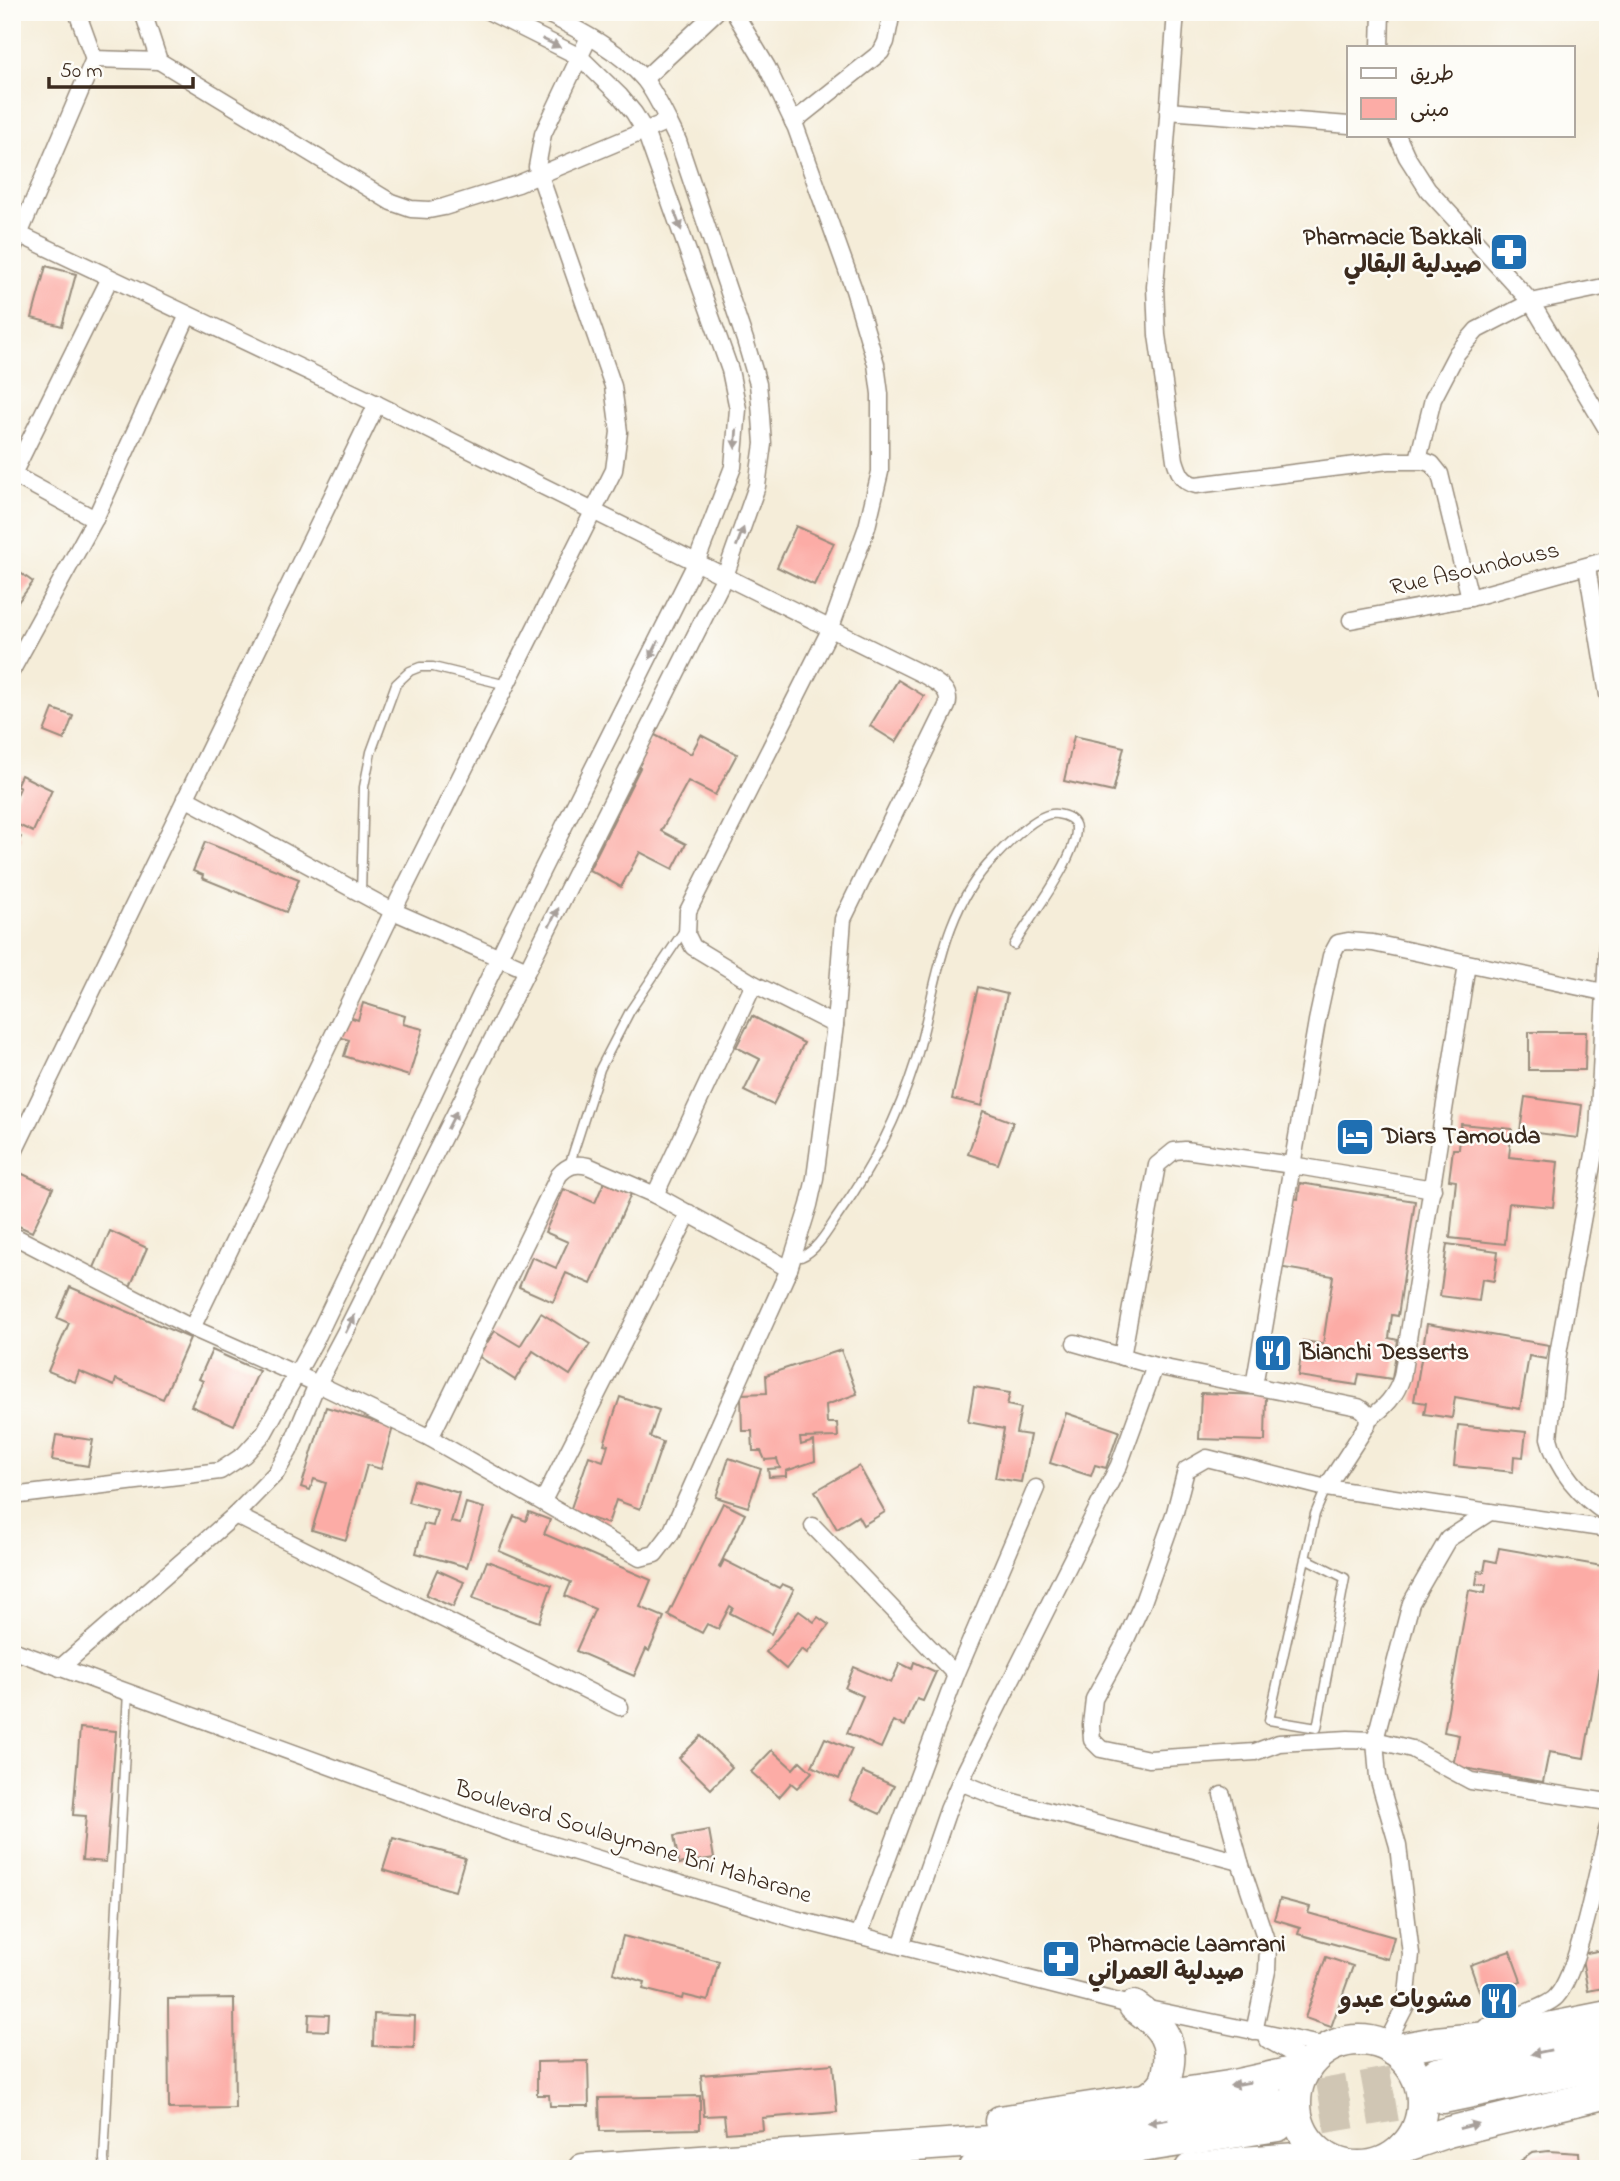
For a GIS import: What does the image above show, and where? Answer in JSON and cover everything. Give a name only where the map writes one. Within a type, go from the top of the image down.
[{"type":"highway","points":[[1134,2006],[1155,2021],[1163,2031],[1170,2058],[1165,2083],[1147,2099]]},
{"type":"highway","points":[[1389,2048],[1518,2034],[1608,2016]]},
{"type":"highway","points":[[1608,2038],[1440,2085],[1608,2064]]},
{"type":"highway","points":[[741,2158],[1268,2079],[1316,2060],[1348,2041],[1367,2041],[1389,2048],[1402,2057],[1414,2073],[1421,2092],[1422,2112],[1416,2131],[1396,2157]]},
{"type":"highway","points":[[1316,2060],[1298,2087],[1296,2106],[1300,2126],[1310,2143],[1332,2162]]},
{"type":"highway","points":[[1191,2169],[1242,2162],[1332,2162],[1357,2166],[1375,2164],[1448,2132],[1608,2093]]},
{"type":"highway","points":[[583,2169],[1019,2139],[1276,2114],[1109,2152],[974,2169]]},
{"type":"street","points":[[12,251],[16,233],[94,59],[77,12]]},
{"type":"street","points":[[143,12],[159,61]]},
{"type":"street","points":[[12,1496],[220,1471],[232,1465],[256,1444],[318,1335],[499,957],[696,563],[730,478],[736,448],[738,410],[732,380],[717,330],[645,131],[620,96],[580,57],[490,12]]},
{"type":"street","points":[[60,1668],[236,1515],[285,1461],[318,1384],[725,576],[757,486],[763,444],[759,394],[745,340],[678,141],[644,79],[589,37],[544,12]]},
{"type":"street","points":[[644,79],[716,12]]},
{"type":"street","points":[[734,12],[767,67],[793,122],[854,290],[876,364],[880,394],[880,472],[867,527],[830,630],[688,911],[686,928],[688,941],[693,947],[754,984],[835,1025]]},
{"type":"street","points":[[793,122],[881,52],[886,42],[892,12]]},
{"type":"street","points":[[1176,12],[1155,287],[1157,335],[1175,460],[1181,476],[1196,485],[1360,463],[1418,460],[1429,463],[1440,474],[1470,598]]},
{"type":"street","points":[[1380,46],[1381,12]]},
{"type":"street","points":[[192,1328],[393,911],[594,514],[617,459],[619,432],[613,386],[537,167],[543,134],[589,37]]},
{"type":"street","points":[[94,59],[159,61],[399,206],[429,210],[539,176],[668,121]]},
{"type":"street","points":[[1168,111],[1347,125]]},
{"type":"street","points":[[1398,136],[1407,157],[1428,190],[1531,302],[1608,432]]},
{"type":"street","points":[[12,1235],[192,1328],[430,1438],[640,1558],[655,1554],[671,1533],[792,1262],[815,1178],[835,1025],[843,919],[918,768],[949,697],[945,689],[926,676],[725,576],[594,514],[377,404],[16,233]]},
{"type":"street","points":[[95,519],[12,475],[110,278]]},
{"type":"street","points":[[1418,460],[1433,399],[1457,353],[1477,330],[1531,302],[1608,286]]},
{"type":"street","points":[[12,670],[95,519],[188,315]]},
{"type":"street","points":[[12,1156],[377,404]]},
{"type":"street","name":"Rue Asoundouss","points":[[1351,620],[1470,598],[1608,559]]},
{"type":"street","points":[[1587,567],[1608,695]]},
{"type":"street","points":[[185,798],[393,911],[527,971]]},
{"type":"street","points":[[1608,931],[1598,1132],[1569,1291],[1550,1422],[1552,1450],[1565,1472],[1587,1498],[1608,1514]]},
{"type":"street","points":[[1254,1386],[1317,1021],[1334,948],[1339,943],[1348,941],[1373,943],[1606,993]]},
{"type":"street","points":[[1368,1419],[1394,1396],[1402,1377],[1467,964]]},
{"type":"street","points":[[655,1195],[754,984]]},
{"type":"street","points":[[1122,1357],[1157,1165],[1174,1151],[1185,1150],[1292,1165],[1433,1189]]},
{"type":"street","points":[[430,1438],[559,1175],[569,1166],[587,1166],[655,1195],[792,1262]]},
{"type":"street","points":[[543,1501],[689,1213]]},
{"type":"street","points":[[1075,1343],[1155,1366],[1358,1407],[1365,1411],[1367,1425],[1326,1488]]},
{"type":"street","points":[[901,1946],[960,1782],[1119,1465],[1155,1366]]},
{"type":"street","points":[[1608,1529],[1326,1488],[1207,1458],[1186,1470],[1175,1512],[1143,1602],[1094,1699],[1090,1725],[1092,1740],[1101,1749],[1149,1759],[1255,1752],[1279,1743],[1375,1740],[1412,1749],[1471,1781],[1608,1802]]},
{"type":"street","points":[[859,1935],[956,1675],[1036,1488]]},
{"type":"street","points":[[1389,2048],[1406,2005],[1411,1954],[1398,1846],[1378,1777],[1375,1740],[1411,1603],[1448,1539],[1490,1512]]},
{"type":"street","points":[[236,1515],[620,1707]]},
{"type":"street","points":[[813,1526],[956,1675]]},
{"type":"street","name":"Boulevard Soulaymane Bni Maharane","points":[[12,1650],[128,1690],[510,1832],[795,1919],[1134,2006],[1254,2032],[1316,2060]]},
{"type":"street","points":[[960,1782],[1002,1799],[1240,1862]]},
{"type":"street","points":[[1222,1795],[1240,1862],[1268,1945],[1267,1971],[1254,2032]]},
{"type":"street","points":[[1436,2042],[1508,2020],[1556,1999],[1579,1944],[1608,1826]]},
{"type":"street","name":"Boulevard Soulaymane Bni Maharane","points":[[1254,2032],[1316,2060]]},
{"type":"lane","points":[[361,893],[364,787],[371,752],[396,684],[410,671],[433,667],[508,685]]},
{"type":"lane","points":[[792,1262],[814,1249],[891,1130],[915,1063],[939,968],[962,900],[980,872],[1009,842],[1037,820],[1051,813],[1066,816],[1074,822],[1076,828],[1065,862],[1014,945]]},
{"type":"lane","points":[[569,1166],[600,1069],[629,1011],[686,928]]},
{"type":"lane","points":[[1305,1558],[1345,1578],[1317,1728],[1269,1720],[1305,1558],[1315,1514],[1326,1488]]},
{"type":"lane","points":[[105,2169],[128,1690]]},
{"type":"building","points":[[46,266],[76,274],[62,326],[32,318]]},
{"type":"building","points":[[796,526],[834,543],[814,585],[777,567]]},
{"type":"building","points":[[12,567],[33,582],[12,610]]},
{"type":"building","points":[[898,680],[924,696],[896,742],[870,726]]},
{"type":"building","points":[[53,709],[73,716],[64,740],[44,732]]},
{"type":"building","points":[[653,734],[691,754],[701,735],[737,754],[715,795],[688,781],[661,831],[686,844],[673,869],[640,852],[621,887],[589,870],[640,768],[636,766]]},
{"type":"building","points":[[1074,736],[1124,747],[1113,792],[1064,781]]},
{"type":"building","points":[[21,775],[52,790],[33,832],[12,822],[12,806],[20,788],[16,786]]},
{"type":"building","points":[[12,832],[21,837],[12,852]]},
{"type":"building","points":[[205,842],[299,879],[286,912],[202,878],[203,875],[193,871]]},
{"type":"building","points":[[978,987],[1007,994],[982,1106],[952,1099]]},
{"type":"building","points":[[363,1003],[405,1016],[403,1024],[423,1029],[409,1076],[344,1056],[349,1040],[339,1037],[346,1016],[358,1020]]},
{"type":"building","points":[[752,1016],[804,1043],[773,1105],[744,1091],[760,1059],[736,1047]]},
{"type":"building","points":[[1529,1032],[1586,1032],[1585,1070],[1529,1070]]},
{"type":"building","points":[[1525,1097],[1582,1105],[1578,1138],[1520,1131]]},
{"type":"building","points":[[983,1111],[1013,1122],[998,1164],[968,1154]]},
{"type":"building","points":[[1461,1124],[1512,1129],[1509,1157],[1558,1162],[1553,1207],[1509,1203],[1505,1244],[1450,1238],[1456,1181],[1449,1180],[1453,1149],[1459,1149]]},
{"type":"building","points":[[14,1170],[53,1188],[32,1232],[12,1223]]},
{"type":"building","points":[[604,1182],[631,1194],[591,1284],[566,1273],[553,1302],[519,1287],[532,1257],[556,1268],[568,1242],[545,1232],[564,1189],[595,1203]]},
{"type":"building","points":[[1300,1183],[1415,1201],[1398,1316],[1392,1315],[1389,1338],[1398,1340],[1392,1379],[1359,1374],[1357,1385],[1298,1376],[1303,1341],[1323,1344],[1333,1276],[1278,1267],[1289,1198],[1298,1199]]},
{"type":"building","points":[[110,1231],[147,1248],[130,1287],[93,1270]]},
{"type":"building","points":[[1447,1244],[1498,1251],[1494,1281],[1482,1279],[1479,1301],[1440,1296]]},
{"type":"building","points":[[70,1287],[190,1338],[163,1399],[116,1379],[114,1386],[79,1371],[75,1382],[48,1371],[69,1323],[57,1318]]},
{"type":"building","points":[[541,1313],[590,1344],[570,1375],[533,1351],[515,1380],[478,1356],[495,1331],[520,1346]]},
{"type":"building","points":[[1427,1324],[1549,1345],[1546,1359],[1529,1356],[1520,1409],[1455,1397],[1452,1418],[1424,1414],[1426,1403],[1414,1401]]},
{"type":"building","points":[[212,1350],[259,1371],[234,1425],[191,1406],[203,1381],[199,1379]]},
{"type":"building","points":[[841,1350],[857,1394],[826,1405],[827,1423],[837,1423],[838,1437],[800,1438],[801,1445],[814,1441],[815,1461],[786,1471],[786,1476],[769,1477],[768,1469],[780,1468],[777,1459],[765,1460],[761,1451],[753,1451],[752,1431],[742,1431],[741,1394],[767,1393],[766,1375]]},
{"type":"building","points":[[974,1387],[1010,1393],[1007,1405],[1021,1408],[1016,1433],[1030,1435],[1021,1482],[995,1478],[1004,1429],[968,1422]]},
{"type":"building","points":[[1201,1393],[1266,1395],[1265,1441],[1199,1439]]},
{"type":"building","points":[[620,1397],[659,1410],[650,1437],[663,1442],[640,1509],[616,1500],[608,1524],[570,1511],[589,1456],[603,1461],[608,1445],[604,1444]]},
{"type":"building","points":[[326,1407],[393,1427],[381,1469],[367,1465],[346,1540],[312,1530],[326,1483],[314,1479],[310,1490],[301,1487]]},
{"type":"building","points":[[1066,1413],[1119,1431],[1106,1468],[1095,1465],[1091,1476],[1050,1463]]},
{"type":"building","points":[[1458,1425],[1526,1432],[1523,1457],[1514,1456],[1513,1472],[1454,1466]]},
{"type":"building","points":[[56,1435],[93,1440],[88,1466],[52,1460]]},
{"type":"building","points":[[729,1458],[761,1469],[748,1507],[716,1497]]},
{"type":"building","points":[[859,1466],[885,1512],[863,1525],[858,1516],[837,1529],[815,1491]]},
{"type":"building","points":[[414,1480],[459,1493],[451,1522],[460,1524],[466,1503],[484,1508],[467,1567],[416,1553],[424,1524],[433,1526],[437,1510],[408,1502]]},
{"type":"building","points":[[723,1503],[745,1514],[719,1567],[724,1560],[779,1588],[782,1584],[794,1589],[771,1634],[730,1613],[733,1608],[730,1606],[718,1629],[707,1624],[702,1633],[668,1615]]},
{"type":"building","points":[[529,1512],[550,1520],[544,1534],[651,1580],[640,1607],[664,1617],[634,1676],[576,1651],[595,1609],[565,1596],[571,1582],[499,1551],[514,1516],[526,1521]]},
{"type":"building","points":[[1499,1548],[1608,1567],[1608,1622],[1584,1758],[1549,1752],[1543,1782],[1453,1766],[1459,1735],[1444,1732],[1469,1590],[1485,1593],[1486,1585],[1476,1584],[1478,1571],[1484,1572],[1486,1560],[1496,1562]]},
{"type":"building","points":[[487,1561],[552,1585],[539,1622],[473,1598]]},
{"type":"building","points":[[437,1570],[464,1582],[453,1607],[426,1595]]},
{"type":"building","points":[[799,1611],[814,1622],[818,1617],[829,1625],[807,1653],[802,1649],[786,1669],[766,1652]]},
{"type":"building","points":[[914,1662],[936,1672],[923,1701],[917,1699],[905,1726],[893,1721],[881,1748],[847,1733],[863,1696],[845,1688],[854,1667],[891,1683],[900,1663],[912,1669]]},
{"type":"building","points":[[80,1728],[116,1731],[106,1862],[82,1860],[86,1816],[73,1815]]},
{"type":"building","points":[[701,1736],[732,1767],[711,1789],[679,1758]]},
{"type":"building","points":[[825,1738],[852,1749],[839,1779],[812,1766]]},
{"type":"building","points":[[772,1750],[793,1769],[800,1761],[812,1772],[797,1788],[791,1783],[779,1797],[751,1772]]},
{"type":"building","points":[[863,1772],[894,1786],[880,1814],[850,1800]]},
{"type":"building","points":[[709,1830],[714,1858],[679,1864],[674,1836]]},
{"type":"building","points":[[393,1838],[465,1858],[455,1891],[383,1870]]},
{"type":"building","points":[[1280,1899],[1310,1907],[1308,1913],[1394,1937],[1388,1959],[1298,1934],[1300,1927],[1274,1919]]},
{"type":"building","points":[[623,1936],[719,1961],[708,2001],[683,1995],[682,1999],[643,1989],[645,1982],[613,1973]]},
{"type":"building","points":[[1608,1949],[1608,1987],[1588,1991],[1581,1954]]},
{"type":"building","points":[[1510,1951],[1521,1981],[1508,1986],[1513,2000],[1491,2007],[1486,1994],[1481,1996],[1470,1965]]},
{"type":"building","points":[[1326,1957],[1353,1966],[1331,2027],[1305,2018]]},
{"type":"building","points":[[234,1998],[235,2108],[169,2109],[168,1999]]},
{"type":"building","points":[[309,2014],[329,2015],[328,2031],[308,2030]]},
{"type":"building","points":[[374,2014],[415,2016],[414,2048],[373,2046]]},
{"type":"building","points":[[588,2061],[589,2106],[550,2106],[549,2095],[537,2095],[537,2062]]},
{"type":"building","points":[[833,2064],[837,2112],[762,2118],[763,2130],[726,2133],[724,2115],[704,2116],[701,2075]]},
{"type":"building","points":[[700,2096],[700,2129],[600,2131],[599,2098]]},
{"type":"building","points":[[1532,2153],[1579,2153],[1580,2169],[1509,2169]]},
{"type":"tunnel","points":[[1274,2103],[1437,2073]]},
{"type":"tunnel","points":[[1278,2126],[1443,2098]]},
{"type":"place","name":"Pharmacie Bakkali صيدلية البقالي","points":[[1509,252]]},
{"type":"place","name":"Diars Tamouda","points":[[1355,1137]]},
{"type":"place","name":"Bianchi Desserts","points":[[1273,1353]]},
{"type":"place","name":"Pharmacie Laamrani صيدلية العمراني","points":[[1061,1959]]},
{"type":"place","name":"مشويات عبدو","points":[[1499,2001]]}]
